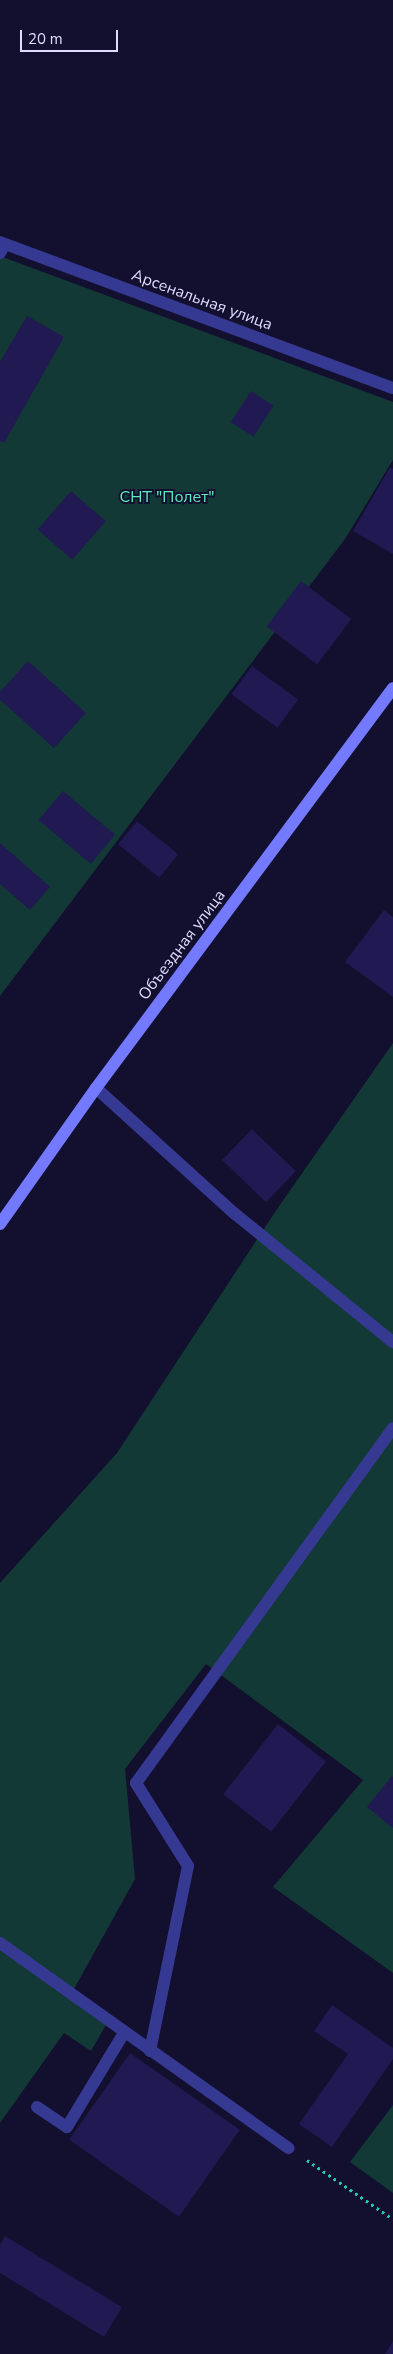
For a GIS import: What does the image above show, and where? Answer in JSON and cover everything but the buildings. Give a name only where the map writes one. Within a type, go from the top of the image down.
[{"type":"main road","name":"Объездная улица","points":[[0,1224],[96,1088],[393,688]]},
{"type":"street","name":"Арсенальная улица","points":[[2,247],[393,388]]},
{"type":"street","points":[[96,1088],[234,1213],[393,1342]]},
{"type":"street","points":[[150,2052],[188,1866],[136,1783],[393,1428]]},
{"type":"street","points":[[0,1943],[150,2052],[288,2148]]},
{"type":"street","points":[[37,2107],[67,2127],[124,2033]]},
{"type":"path","points":[[288,2148],[393,2219]]},
{"type":"green space","name":"СНТ \"Полет\"","points":[[0,256],[393,402],[393,460],[345,539],[0,996]]},
{"type":"green space","points":[[393,1043],[393,1973],[273,1887],[363,1780],[206,1664],[125,1769],[135,1879],[69,1998],[106,2025],[91,2051],[64,2033],[0,2123],[0,1583],[117,1453],[275,1212]]},
{"type":"green space","points":[[393,2105],[393,2193],[350,2162]]}]
